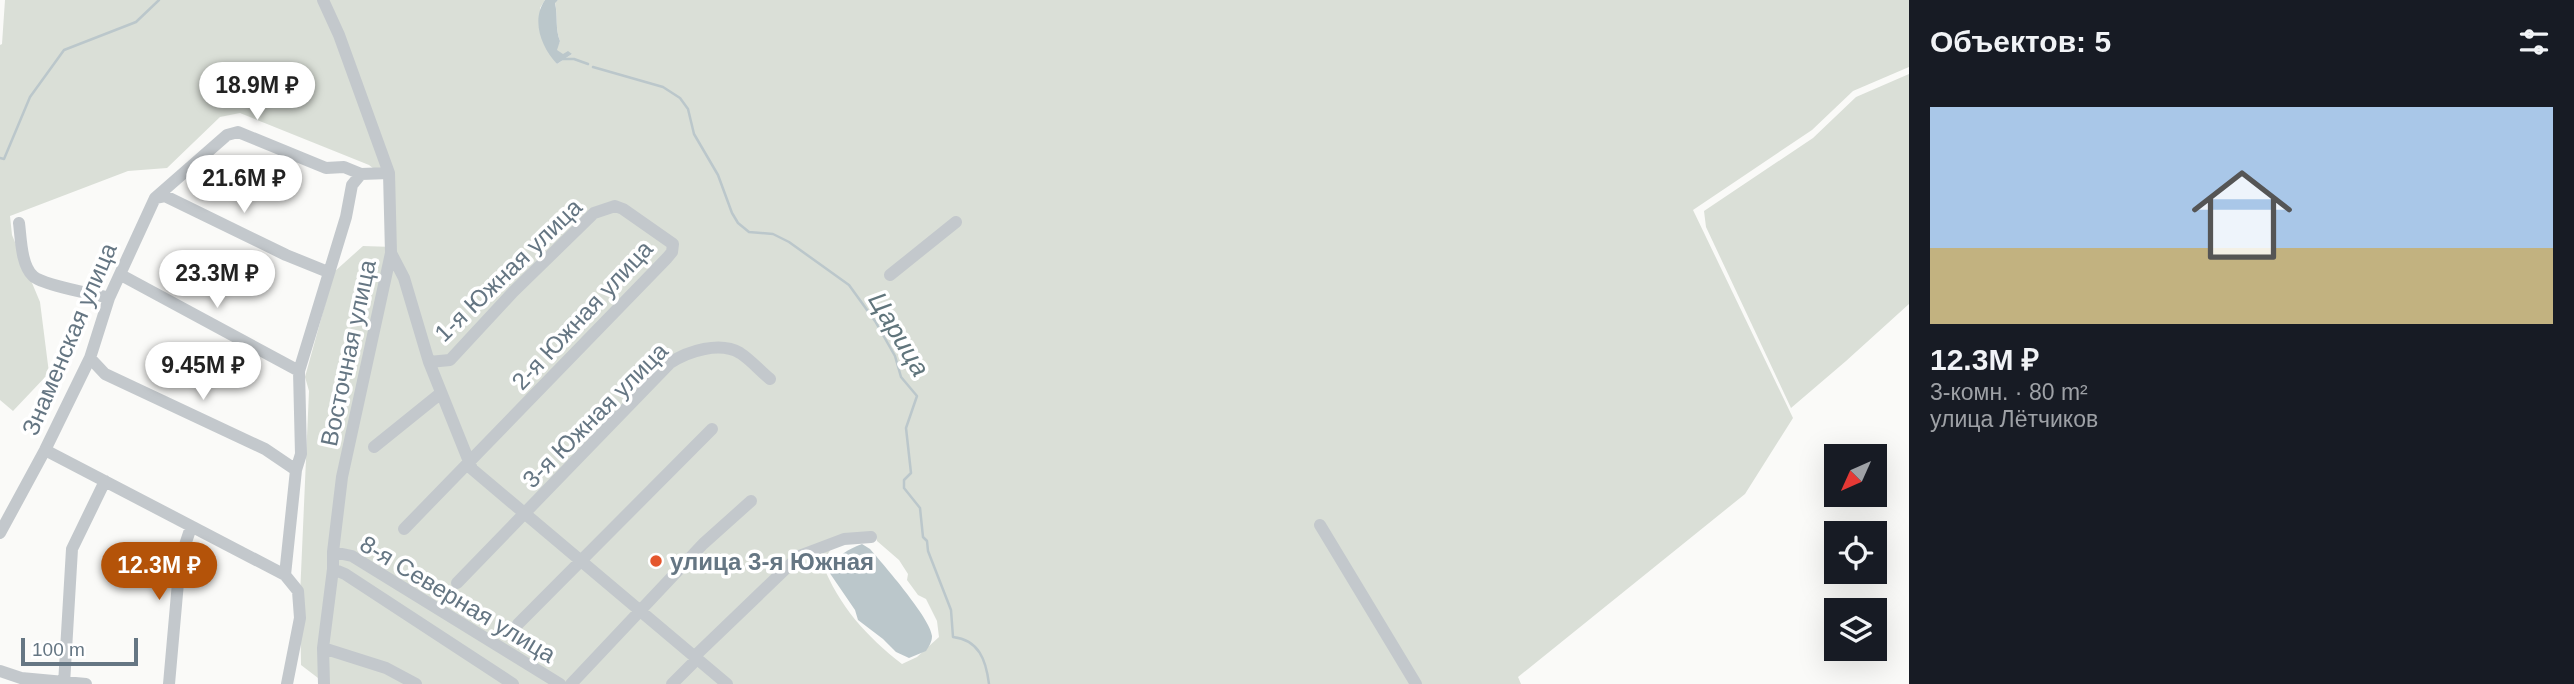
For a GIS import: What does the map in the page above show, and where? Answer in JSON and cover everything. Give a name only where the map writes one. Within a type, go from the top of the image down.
[{"type":"street","name":"Восточная улица","points":[[323,0],[352,70],[389,173],[391,253],[342,477],[323,648],[324,684]]},
{"type":"street","points":[[155,198],[227,135],[238,132],[326,168],[344,167],[362,174],[389,173]]},
{"type":"street","points":[[285,575],[296,470],[301,454],[299,371],[346,217],[352,186],[362,174]]},
{"type":"street","points":[[155,198],[165,196],[286,255],[328,272]]},
{"type":"street","name":"Знаменская улица","points":[[0,533],[46,450],[90,358],[109,298],[155,198]]},
{"type":"street","name":"1-я Южная улица","points":[[429,362],[450,360],[573,231],[594,213],[615,206]]},
{"type":"street","name":"2-я Южная улица","points":[[470,464],[672,251],[673,244],[654,229],[615,206]]},
{"type":"street","points":[[890,275],[956,222]]},
{"type":"street","points":[[19,223],[25,259],[33,276],[45,282],[109,298]]},
{"type":"street","points":[[391,253],[404,278],[429,362],[472,469],[727,684]]},
{"type":"street","points":[[121,275],[299,371]]},
{"type":"street","name":"3-я Южная улица","points":[[457,583],[670,363],[682,354],[723,348],[738,352],[770,379]]},
{"type":"street","points":[[90,358],[105,374],[265,449],[296,470]]},
{"type":"street","points":[[374,447],[441,393]]},
{"type":"street","points":[[518,624],[712,429]]},
{"type":"street","points":[[46,450],[285,575],[298,591],[300,618],[287,684]]},
{"type":"street","points":[[404,529],[470,464]]},
{"type":"street","points":[[64,683],[72,549],[105,481]]},
{"type":"street","points":[[570,684],[703,544],[751,500]]},
{"type":"street","points":[[1320,525],[1416,684]]},
{"type":"street","points":[[169,684],[180,561],[191,527]]},
{"type":"street","points":[[672,684],[697,659],[698,653],[799,556],[844,539],[871,537]]},
{"type":"street","name":"8-я Северная улица","points":[[333,552],[352,556],[560,684]]},
{"type":"street","points":[[333,569],[345,574],[513,684]]},
{"type":"street","points":[[323,648],[386,668],[416,684]]},
{"type":"street","points":[[0,671],[21,678],[86,684]]},
{"type":"shaded area","points":[[5,0],[545,0],[540,8],[548,49],[557,64],[572,54],[563,55],[556,50],[560,41],[555,2],[558,0],[1909,0],[1909,67],[1853,91],[1812,130],[1693,210],[1793,418],[1745,494],[1518,677],[1521,684],[321,684],[318,678],[301,665],[300,596],[309,391],[305,377],[334,272],[363,246],[393,247],[389,181],[369,165],[240,113],[220,117],[167,168],[128,171],[10,216],[12,235],[40,302],[49,373],[13,411],[0,400],[2,44]],"holes":[[[875,534],[877,541],[899,560],[908,574],[907,580],[918,595],[926,599],[937,621],[939,637],[917,657],[902,664],[855,619],[837,593],[822,563],[831,549]]]},
{"type":"shaded area","points":[[545,0],[558,0],[555,3],[560,41],[557,50],[563,54],[568,51],[572,54],[557,64],[542,42],[538,25]]},
{"type":"shaded area","points":[[1909,74],[1909,304],[1791,408],[1706,227],[1704,211],[1813,138],[1856,97]]},
{"type":"shaded area","points":[[862,544],[870,549],[924,617],[932,636],[926,651],[909,658],[896,652],[858,620],[855,610],[829,572],[829,566],[836,559]]},
{"type":"waterway","points":[[0,158],[4,159],[30,97],[64,50],[136,22],[159,0]]},
{"type":"waterway","name":"Царица","points":[[561,59],[574,59],[588,64]]},
{"type":"waterway","name":"Царица","points":[[593,67],[663,87],[680,98],[688,109],[694,134],[718,175],[738,223],[749,232],[773,234],[789,242],[849,285],[875,321],[895,356],[901,377],[917,396],[906,428],[911,473],[904,480],[904,488],[920,508],[923,537],[927,541],[928,551],[951,610],[953,637],[969,642],[980,653],[989,684]]},
{"type":"place","name":"улица 3-я Южная","points":[[656,561]]}]
